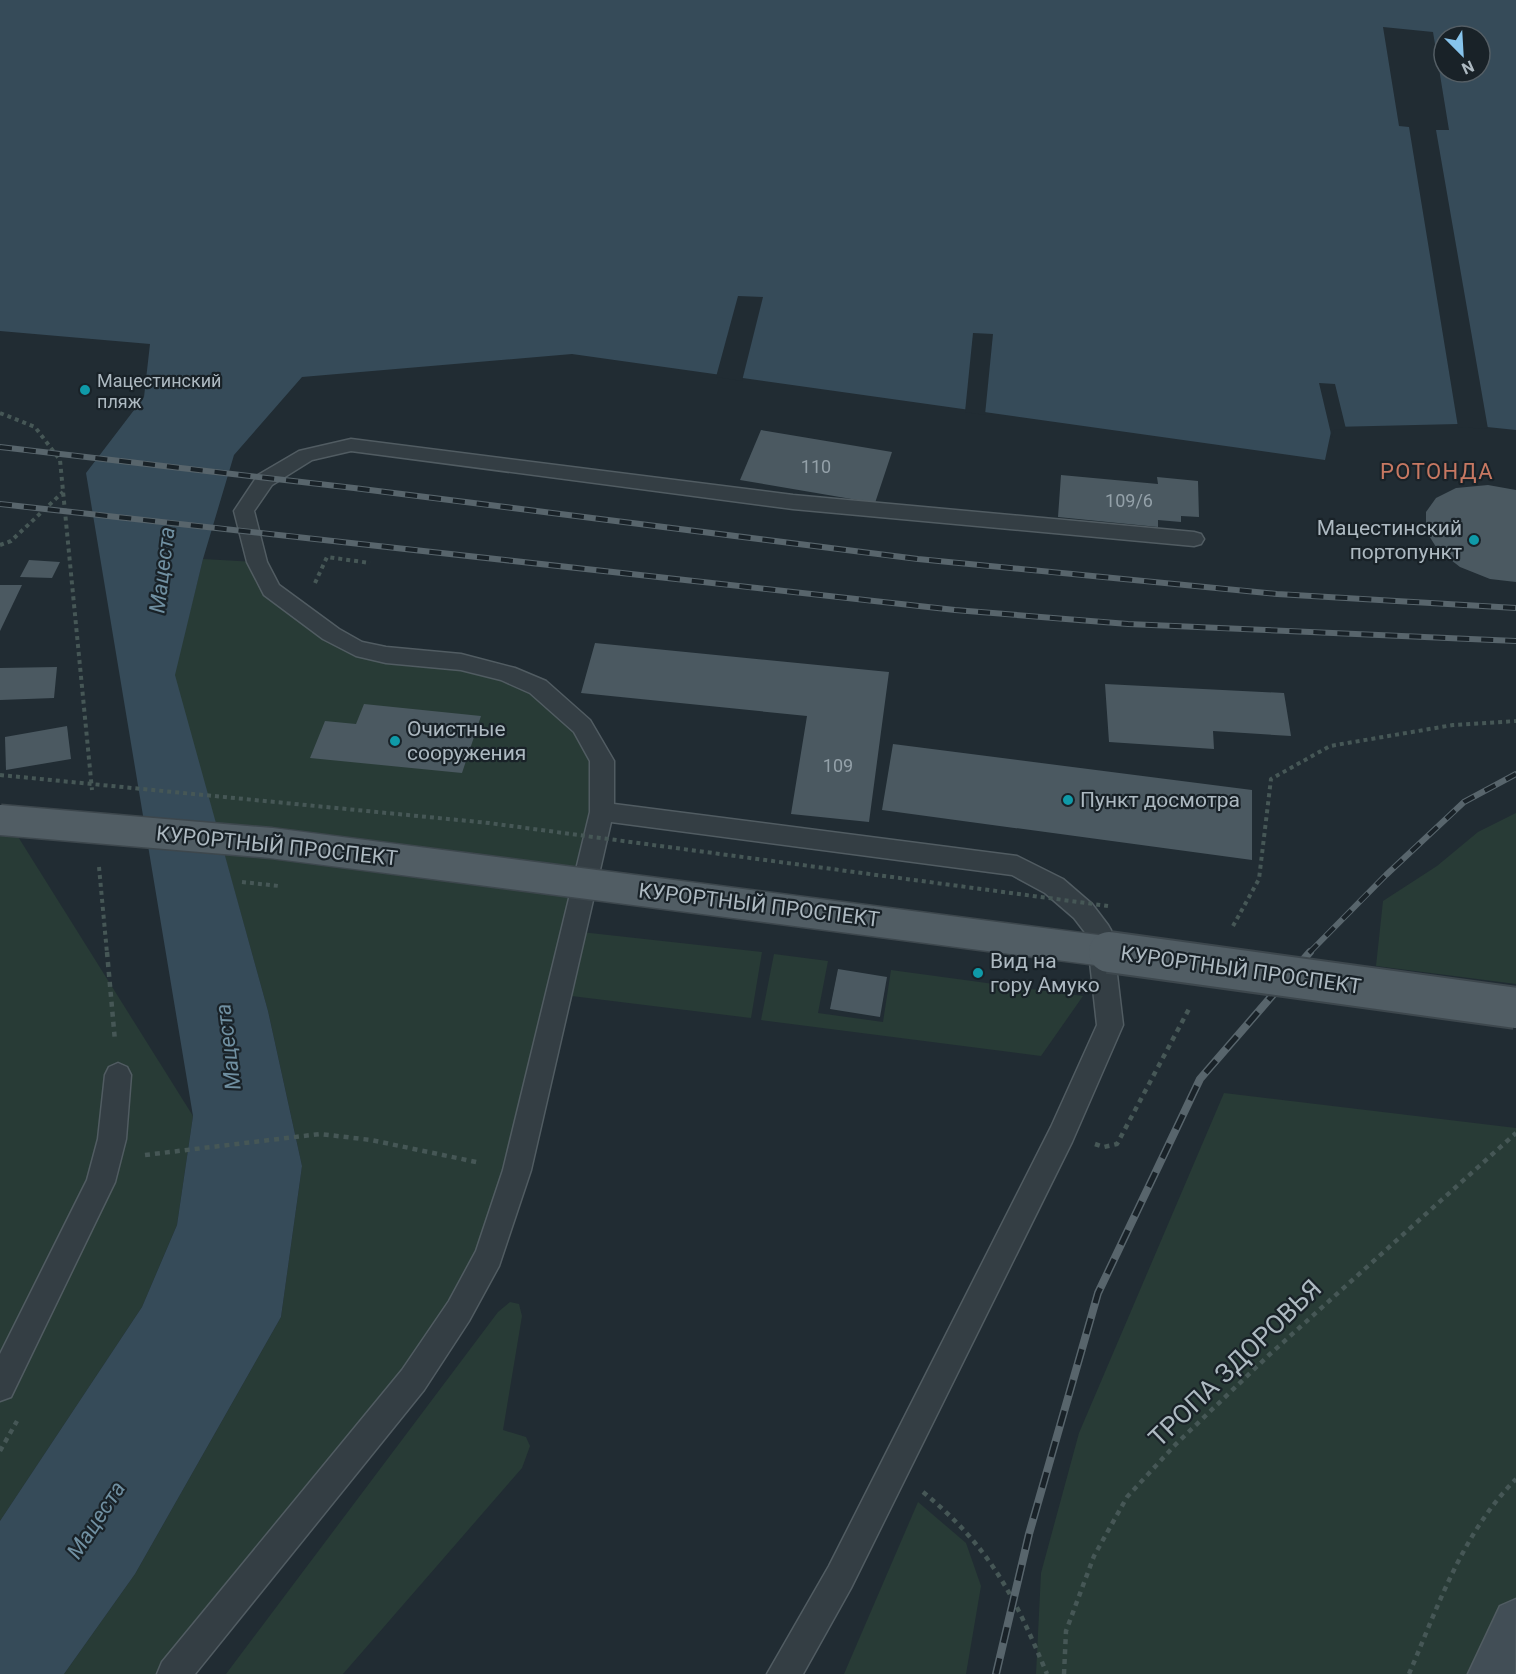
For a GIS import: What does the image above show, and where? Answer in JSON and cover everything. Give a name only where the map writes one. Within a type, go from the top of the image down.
[{"type":"main road","name":"КУРОРТНЫЙ ПРОСПЕКТ","points":[[0,820],[271,843],[967,932],[1516,1008]]},
{"type":"main road","points":[[1491,1674],[1516,1622]]},
{"type":"lane","points":[[174,1674],[413,1380],[459,1311],[489,1256],[517,1170],[602,812],[602,761],[582,726],[538,687],[507,674],[461,662],[386,655],[356,648],[331,634],[271,590],[257,562],[244,512],[265,480],[306,455],[351,445],[793,502],[1194,539]]},
{"type":"lane","points":[[602,812],[1017,866],[1054,886],[1083,911],[1099,932],[1110,1025],[1062,1133],[840,1577],[783,1674]]},
{"type":"lane","points":[[0,1386],[101,1182],[112,1139],[118,1075]]},
{"type":"path","points":[[0,413],[35,427],[60,460],[92,794]]},
{"type":"path","points":[[0,545],[11,541],[63,491]]},
{"type":"path","points":[[327,556],[370,563]]},
{"type":"path","points":[[1231,930],[1258,879],[1271,778],[1330,746],[1453,725],[1516,721]]},
{"type":"path","points":[[0,775],[489,823],[1115,907]]},
{"type":"path","points":[[98,864],[118,1075]]},
{"type":"path","points":[[1233,923],[1245,925]]},
{"type":"path","points":[[1062,1133],[1104,1147],[1117,1144],[1193,1002]]},
{"type":"path","name":"ТРОПА ЗДОРОВЬЯ","points":[[1064,1674],[1066,1631],[1094,1556],[1127,1497],[1176,1444],[1269,1355],[1516,1133]]},
{"type":"path","points":[[169,1150],[320,1134],[371,1140],[517,1170]]},
{"type":"path","points":[[1408,1674],[1452,1572],[1494,1501],[1516,1479]]},
{"type":"path","points":[[923,1492],[960,1523],[986,1556],[1024,1620],[1047,1674]]},
{"type":"green space","points":[[203,559],[257,562],[271,590],[356,648],[461,662],[538,687],[602,761],[563,930],[762,952],[751,1018],[547,993],[489,1256],[171,1674],[64,1674],[135,1574],[281,1317],[302,1166],[268,1011],[174,675]]},
{"type":"green space","points":[[0,808],[193,1116],[177,1225],[142,1307],[0,1521]]},
{"type":"green space","points":[[1516,813],[1516,984],[1376,966],[1383,901],[1437,866],[1478,832]]},
{"type":"green space","points":[[774,954],[828,961],[818,1013],[883,1022],[891,970],[1083,996],[1041,1056],[761,1020]]},
{"type":"green space","points":[[1224,1093],[1516,1128],[1516,1674],[1036,1674],[1041,1573],[1079,1433]]},
{"type":"green space","points":[[510,1302],[519,1304],[522,1316],[503,1430],[526,1437],[530,1446],[522,1468],[343,1674],[226,1674],[498,1312]]},
{"type":"green space","points":[[918,1502],[966,1543],[981,1586],[966,1674],[844,1674]]},
{"type":"water","name":"Мацеста","points":[[0,0],[1516,0],[1516,430],[1458,424],[1332,427],[1325,460],[572,354],[302,377],[234,455],[203,559],[175,675],[268,1011],[302,1166],[281,1317],[135,1574],[64,1674],[0,1674],[0,1521],[142,1307],[177,1225],[193,1116],[86,473],[144,397],[150,344],[0,331]]},
{"type":"pier","points":[[1383,27],[1432,32],[1432,84],[1441,84],[1449,130],[1436,130],[1488,429],[1458,427],[1409,127],[1399,126]]},
{"type":"pier","points":[[738,296],[763,297],[742,381],[716,377]]},
{"type":"pier","points":[[973,333],[993,334],[985,415],[965,412]]},
{"type":"pier","points":[[1319,383],[1335,384],[1346,429],[1334,430],[1332,438]]},
{"type":"building","points":[[761,430],[892,452],[875,503],[740,480]]},
{"type":"building","points":[[1061,475],[1158,484],[1157,477],[1198,481],[1199,517],[1181,516],[1181,522],[1158,520],[1158,527],[1058,517]]},
{"type":"building","name":"Мацестинский портопункт","points":[[1488,485],[1516,490],[1516,582],[1490,579],[1460,567],[1438,550],[1426,531],[1426,512],[1436,498],[1456,488]]},
{"type":"building","points":[[29,560],[60,562],[52,578],[20,577]]},
{"type":"building","points":[[0,585],[22,585],[0,631]]},
{"type":"building","points":[[595,643],[889,672],[869,822],[791,814],[807,716],[581,693]]},
{"type":"building","points":[[57,667],[54,698],[0,700],[0,668]]},
{"type":"building","points":[[1105,684],[1284,693],[1291,736],[1213,731],[1214,749],[1109,742]]},
{"type":"building","name":"Очистные сооружения","points":[[364,704],[481,716],[462,773],[310,758],[325,721],[356,724]]},
{"type":"building","points":[[67,726],[71,759],[6,770],[5,737]]},
{"type":"building","name":"Пункт досмотра","points":[[893,744],[1252,790],[1252,860],[882,810]]},
{"type":"building","points":[[838,969],[887,977],[880,1017],[830,1009]]},
{"type":"railway","points":[[0,447],[354,488],[918,559],[1277,594],[1516,608]]},
{"type":"railway","points":[[0,504],[955,610],[1128,624],[1516,641]]},
{"type":"railway","points":[[1309,953],[1386,875],[1464,802],[1516,774]]},
{"type":"railway","points":[[996,1674],[1029,1534],[1098,1293],[1200,1079],[1310,952]]},
{"type":"place","name":"Мацестинский пляж","points":[[85,390]]},
{"type":"place","name":"Мацестинский портопункт","points":[[1474,540]]},
{"type":"place","name":"Очистные сооружения","points":[[395,741]]},
{"type":"place","name":"Пункт досмотра","points":[[1068,800]]},
{"type":"place","name":"Вид на гору Амуко","points":[[978,973]]},
{"type":"district","name":"РОТОНДА","points":[[1437,471]]}]
